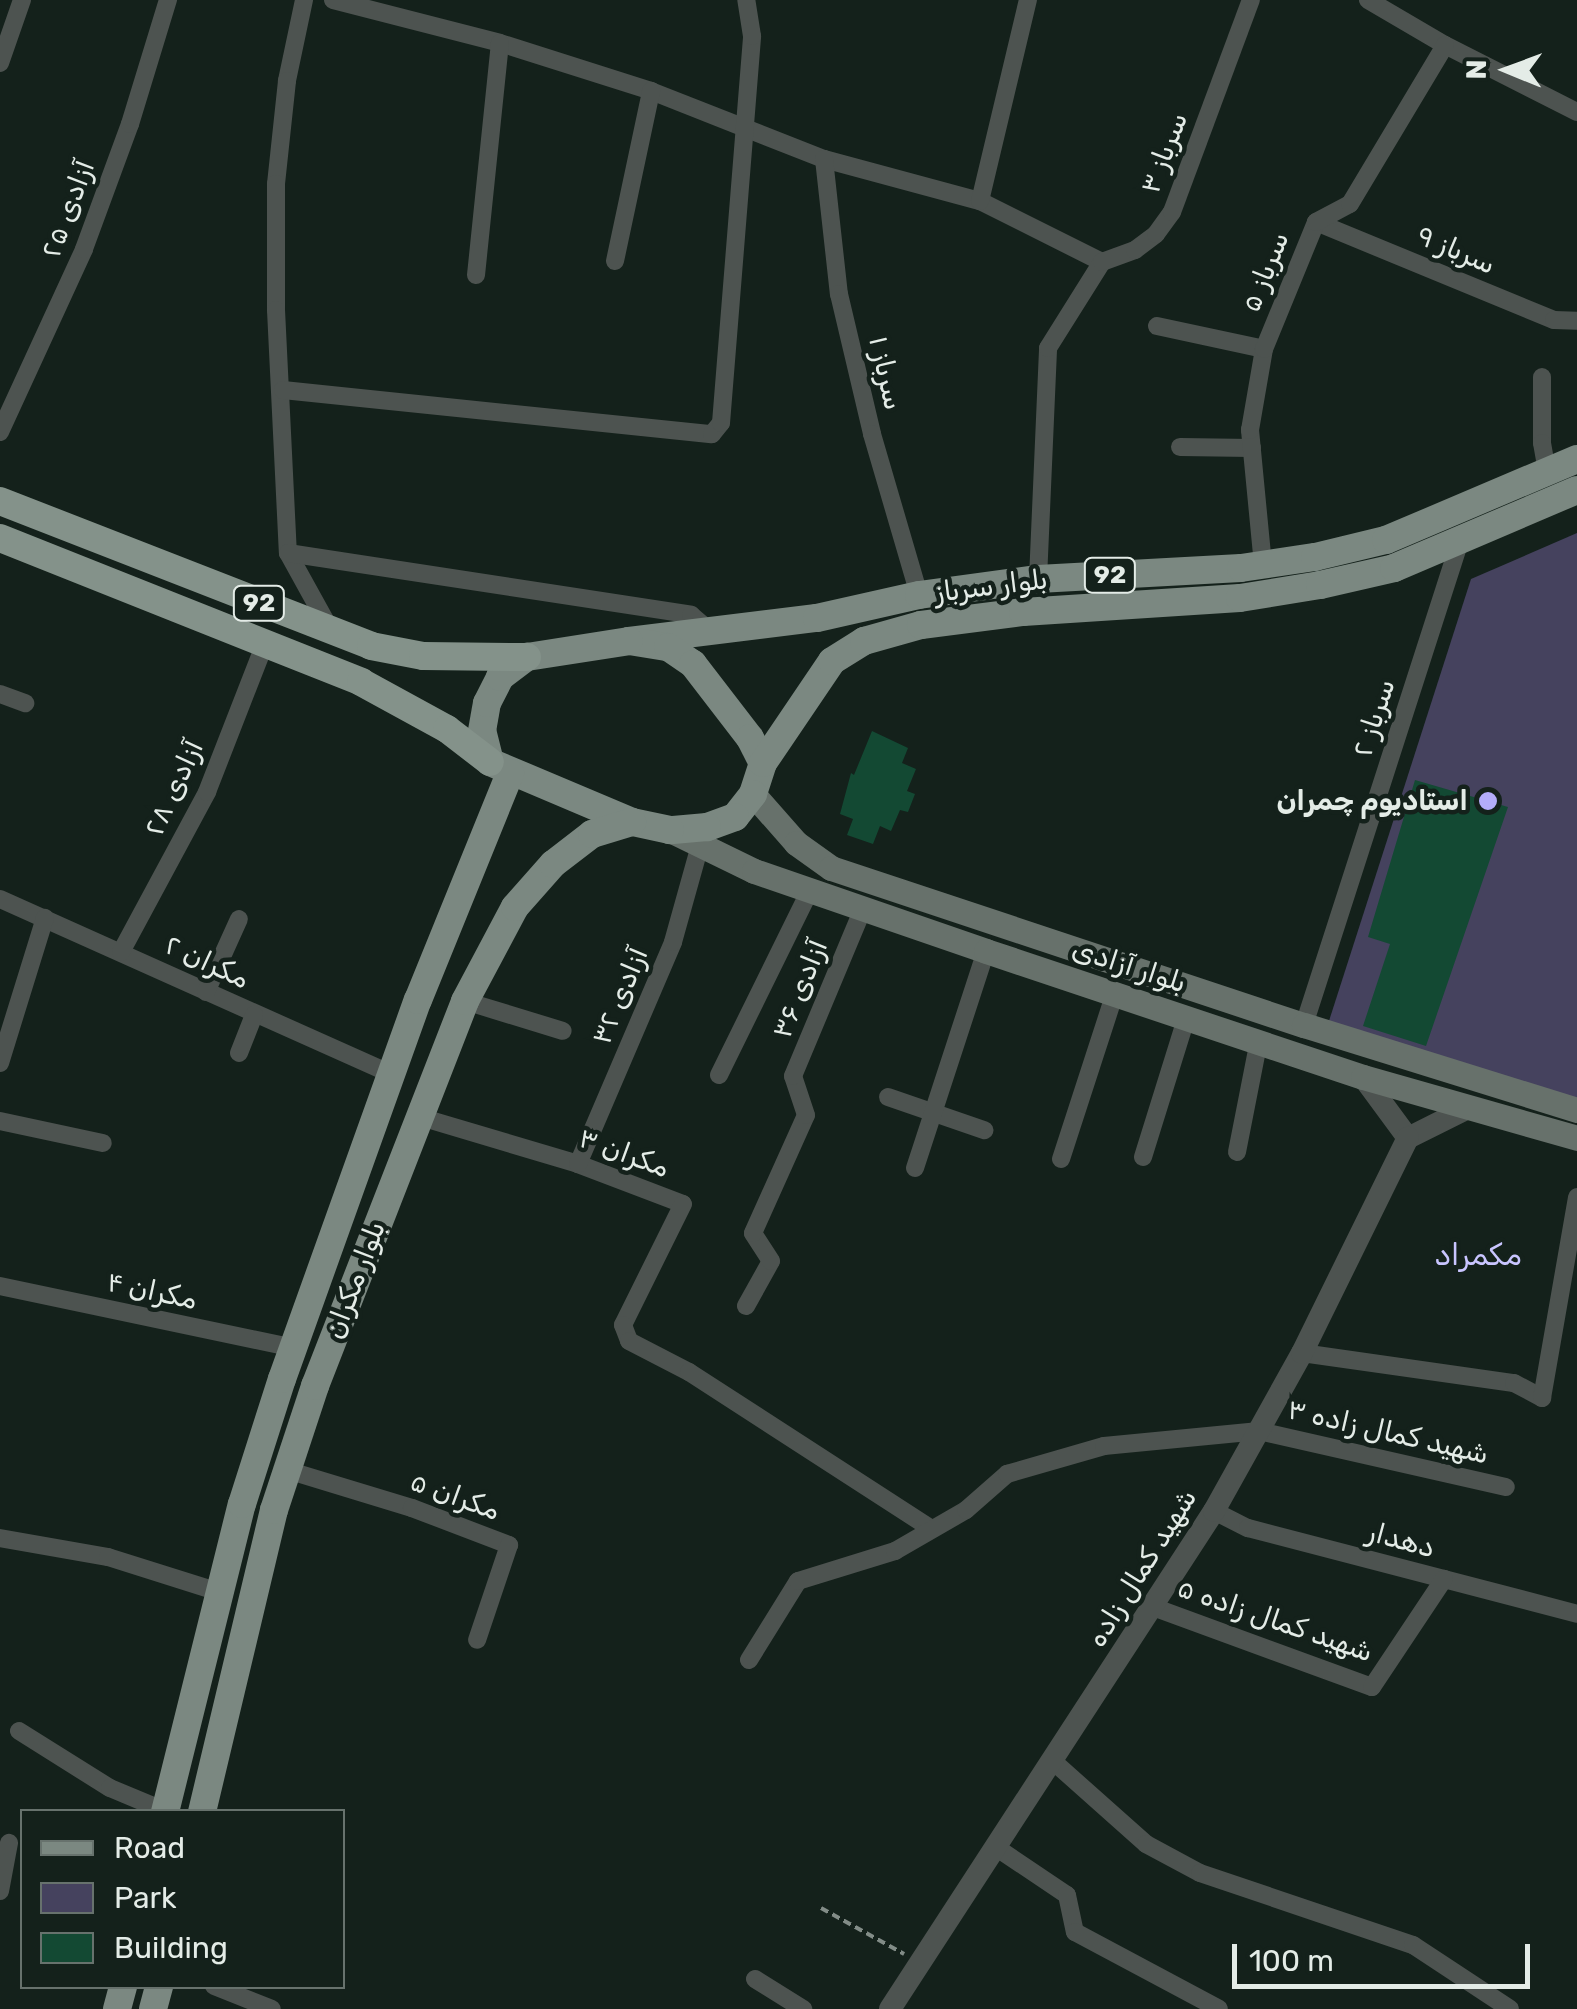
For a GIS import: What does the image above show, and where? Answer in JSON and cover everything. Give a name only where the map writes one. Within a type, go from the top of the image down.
[{"type":"highway","name":"92","points":[[0,502],[332,632],[422,656],[528,656]]},
{"type":"highway","name":"92","points":[[0,538],[265,643],[409,708],[500,767]]},
{"type":"main road","name":"بلوار سرباز","points":[[630,641],[817,618],[919,595],[1038,579],[1264,565],[1386,540],[1577,459]]},
{"type":"main road","name":"بلوار سرباز","points":[[762,763],[832,661],[864,642],[921,625],[1023,612],[1240,598],[1320,586],[1394,568],[1577,490]]},
{"type":"main road","name":"92","points":[[500,767],[632,822],[670,830],[707,827],[734,816],[753,794],[762,763],[750,738],[693,664],[668,647],[630,641],[528,656]]},
{"type":"main road","points":[[500,767],[482,731],[487,703],[500,677],[528,656]]},
{"type":"main road","name":"بلوار مکران","points":[[166,1809],[242,1504],[293,1348],[440,948],[500,767]]},
{"type":"main road","name":"بلوار آزادی","points":[[753,794],[796,843],[831,868],[1304,1026],[1577,1110]]},
{"type":"main road","name":"بلوار مکران","points":[[203,1809],[287,1470],[418,1116],[466,1001],[515,908],[553,864],[592,834],[632,822]]},
{"type":"main road","name":"بلوار آزادی","points":[[670,830],[754,871],[986,951],[1363,1077],[1577,1138]]},
{"type":"main road","points":[[440,948],[453,942],[470,946],[481,972]]},
{"type":"street","points":[[0,63],[22,0]]},
{"type":"street","name":"آزادی ۲۵","points":[[0,432],[84,249],[130,124],[168,0]]},
{"type":"street","points":[[304,0],[287,81],[276,184],[276,310],[283,390],[288,553],[332,632]]},
{"type":"street","points":[[332,0],[500,42],[651,91],[824,159],[980,200],[1102,262],[1048,348],[1038,579]]},
{"type":"street","points":[[283,390],[712,434],[721,423],[752,36],[746,0]]},
{"type":"street","points":[[980,200],[1028,0]]},
{"type":"street","name":"سرباز ۳","points":[[1102,262],[1135,250],[1156,234],[1172,212],[1251,0]]},
{"type":"street","points":[[1368,0],[1445,45],[1577,112]]},
{"type":"street","points":[[476,275],[500,42]]},
{"type":"street","name":"سرباز ۵","points":[[1264,565],[1250,430],[1264,349],[1316,222],[1350,204],[1445,45]]},
{"type":"street","points":[[615,261],[651,91]]},
{"type":"street","name":"سرباز ۱","points":[[824,159],[839,294],[872,434],[919,595]]},
{"type":"street","name":"سرباز ۹","points":[[1316,222],[1554,320],[1577,321]]},
{"type":"street","points":[[1157,326],[1264,349]]},
{"type":"street","points":[[1542,377],[1542,443],[1547,472]]},
{"type":"street","points":[[1180,447],[1252,448]]},
{"type":"street","name":"سرباز ۲","points":[[1304,1026],[1460,541]]},
{"type":"street","points":[[288,553],[690,615],[710,631]]},
{"type":"street","name":"آزادی ۲۸","points":[[121,952],[207,792],[265,643]]},
{"type":"street","points":[[0,694],[25,703]]},
{"type":"street","name":"آزادی ۳۲","points":[[578,1164],[673,942],[700,845]]},
{"type":"street","points":[[719,1075],[810,890]]},
{"type":"street","name":"مکران ۲","points":[[0,899],[392,1074]]},
{"type":"street","name":"آزادی ۳۶","points":[[746,1306],[771,1261],[754,1233],[806,1115],[794,1076],[863,908]]},
{"type":"street","points":[[0,1063],[45,918]]},
{"type":"street","points":[[206,992],[240,920]]},
{"type":"street","points":[[915,1168],[986,951]]},
{"type":"street","points":[[1061,1159],[1115,993]]},
{"type":"street","points":[[466,1001],[562,1031]]},
{"type":"street","points":[[239,1052],[254,1015]]},
{"type":"street","points":[[1143,1157],[1187,1016]]},
{"type":"street","points":[[1237,1152],[1259,1040]]},
{"type":"street","points":[[1363,1077],[1408,1138],[1470,1107]]},
{"type":"street","points":[[888,1097],[984,1130]]},
{"type":"street","name":"مکران ۳","points":[[418,1116],[578,1164],[683,1204],[624,1325],[629,1341],[689,1372],[932,1529]]},
{"type":"street","points":[[0,1121],[103,1143]]},
{"type":"street","name":"شهید کمال زاده","points":[[890,2009],[1214,1511],[1302,1353],[1408,1138]]},
{"type":"street","points":[[1302,1353],[1514,1384],[1542,1398],[1577,1197]]},
{"type":"street","name":"مکران ۴","points":[[0,1286],[293,1348]]},
{"type":"street","name":"شهید کمال زاده ۳","points":[[749,1660],[798,1581],[895,1551],[966,1510],[1007,1474],[1104,1446],[1259,1431],[1506,1487]]},
{"type":"street","name":"مکران ۵","points":[[287,1470],[412,1508],[509,1545],[477,1640]]},
{"type":"street","name":"دهدار","points":[[1214,1511],[1248,1528],[1577,1614]]},
{"type":"street","points":[[0,1538],[108,1556],[220,1592]]},
{"type":"street","name":"شهید کمال زاده ۵","points":[[1153,1607],[1372,1687],[1444,1579]]},
{"type":"street","points":[[19,1731],[110,1788],[160,1809]]},
{"type":"street","points":[[1054,1762],[1146,1844],[1200,1872],[1413,1945],[1510,2009]]},
{"type":"street","points":[[0,1890],[10,1844]]},
{"type":"street","points":[[997,1848],[1067,1895],[1074,1932],[1219,2009]]},
{"type":"street","points":[[754,1979],[804,2009]]},
{"type":"street","points":[[222,1989],[272,2009]]},
{"type":"path","points":[[821,1908],[921,1963]]},
{"type":"green space","name":"استادیوم چمران","points":[[1577,533],[1577,1100],[1328,1024],[1471,579]]},
{"type":"building","points":[[872,731],[908,748],[902,763],[916,769],[907,791],[915,794],[908,812],[900,810],[891,831],[880,826],[873,844],[847,835],[853,819],[840,814],[851,773],[854,775]]},
{"type":"building","points":[[1415,780],[1508,807],[1426,1046],[1363,1026],[1390,944],[1368,937]]},
{"type":"place","name":"استادیوم چمران","points":[[1488,801]]},
{"type":"district","name":"مکمراد","points":[[1478,1255]]}]
